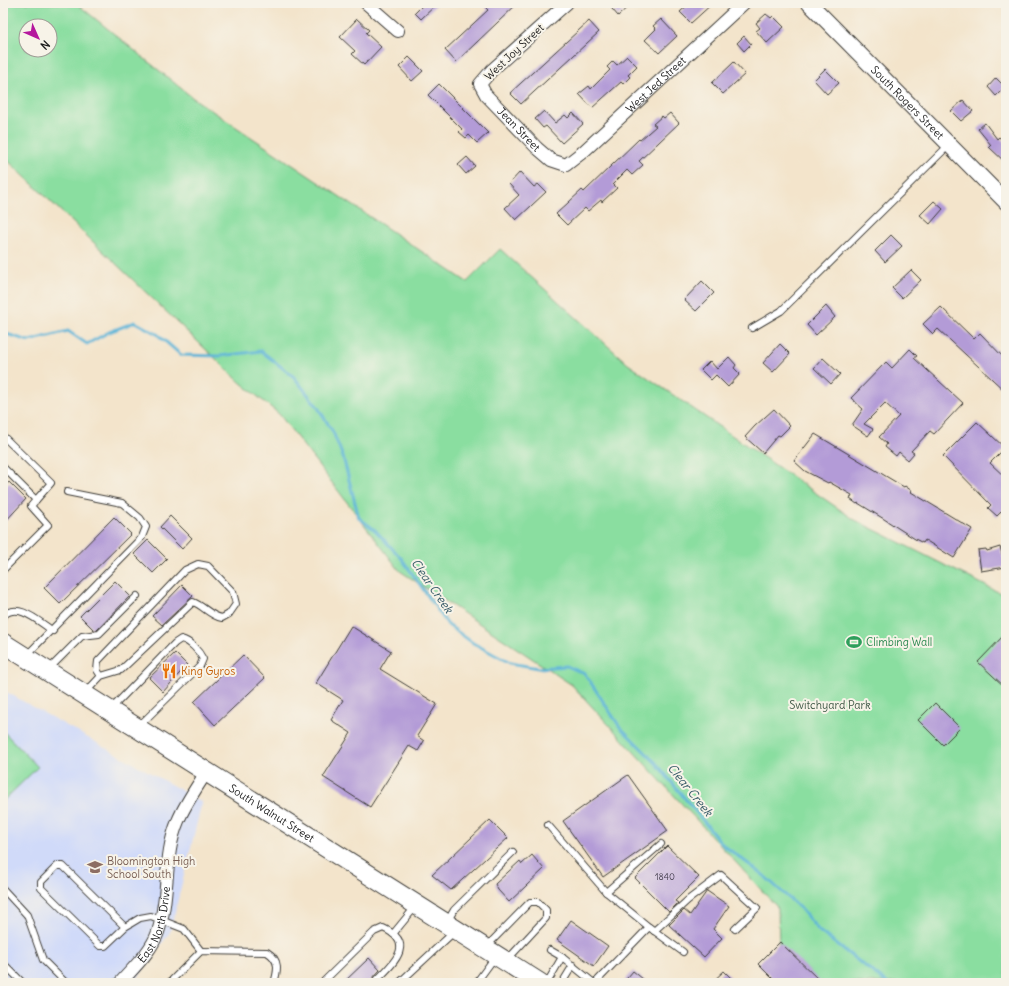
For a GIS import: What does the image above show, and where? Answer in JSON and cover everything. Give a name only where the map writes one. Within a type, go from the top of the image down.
[{"type":"main road","name":"South Walnut Street","points":[[3,643],[540,983]]},
{"type":"street","points":[[366,3],[398,31]]},
{"type":"street","name":"West Joy Street","points":[[480,84],[492,70],[567,3]]},
{"type":"street","name":"West Jed Street","points":[[566,165],[584,151],[744,3]]},
{"type":"street","name":"South Rogers Street","points":[[809,3],[1006,202]]},
{"type":"street","name":"Jean Street","points":[[480,84],[486,95],[537,148],[551,160],[566,165]]},
{"type":"street","name":"East North Drive","points":[[120,983],[146,953],[157,933],[164,906],[169,854],[178,821],[207,771]]},
{"type":"lane","points":[[752,328],[781,311],[949,145]]},
{"type":"lane","points":[[3,436],[51,483],[30,506],[48,525],[3,570]]},
{"type":"lane","points":[[3,467],[36,500]]},
{"type":"lane","points":[[25,657],[142,537],[146,527],[140,518],[122,503],[67,492]]},
{"type":"lane","points":[[84,694],[101,676],[121,670],[193,602],[200,604],[213,617],[222,618],[229,614],[236,604],[233,592],[208,566],[198,564],[185,570],[98,661],[97,670],[101,676]]},
{"type":"lane","points":[[47,671],[82,636],[99,634],[137,596]]},
{"type":"lane","points":[[3,616],[12,610],[19,610],[52,631]]},
{"type":"lane","points":[[110,710],[175,643],[181,639],[187,641],[203,659],[200,666],[138,728]]},
{"type":"lane","points":[[548,825],[606,892],[651,929],[684,952]]},
{"type":"lane","points":[[606,892],[661,844]]},
{"type":"lane","points":[[399,983],[452,927],[454,910],[513,852]]},
{"type":"lane","points":[[125,927],[63,866],[57,866],[41,882],[41,888],[100,946],[105,946],[125,927],[140,918],[151,916],[184,929],[201,951]]},
{"type":"lane","points":[[550,950],[573,965],[595,983],[651,929],[721,875],[757,908],[735,930]]},
{"type":"lane","points":[[3,889],[27,915],[43,960],[66,983]]},
{"type":"lane","points":[[476,983],[530,902],[538,902],[546,910],[546,918],[496,955]]},
{"type":"lane","points":[[393,934],[416,904]]},
{"type":"lane","points":[[322,983],[374,932],[383,928],[393,934],[398,940],[400,954],[397,960],[374,983]]},
{"type":"lane","points":[[170,983],[201,951],[267,952],[273,956],[278,966],[274,983]]},
{"type":"lane","points":[[547,983],[562,957]]},
{"type":"lane","points":[[3,963],[23,983]]},
{"type":"lane","points":[[562,983],[573,965]]},
{"type":"shaded area","name":"Bloomington High School South","points":[[3,690],[202,802],[170,932],[134,983],[3,983]]},
{"type":"green space","name":"Switchyard Park","points":[[3,3],[76,3],[193,98],[467,282],[500,249],[628,364],[855,520],[1006,596],[1006,983],[813,983],[779,948],[778,908],[572,685],[400,571],[279,414],[240,382],[3,156]]},
{"type":"green space","points":[[3,731],[38,767],[3,801]]},
{"type":"building","points":[[425,3],[438,3],[421,19],[415,13]]},
{"type":"building","points":[[489,3],[518,3],[456,62],[445,50],[488,10],[485,7]]},
{"type":"building","points":[[607,3],[632,3],[618,16]]},
{"type":"building","points":[[690,3],[713,3],[691,23],[680,12]]},
{"type":"building","points":[[766,14],[771,18],[773,16],[784,27],[767,43],[756,31],[760,28],[756,23]]},
{"type":"building","points":[[357,19],[369,30],[366,33],[381,47],[364,65],[352,54],[355,51],[340,37]]},
{"type":"building","points":[[661,19],[677,36],[659,53],[645,40],[656,29],[653,26]]},
{"type":"building","points":[[589,21],[599,32],[521,104],[510,93]]},
{"type":"building","points":[[744,36],[751,44],[744,51],[737,43]]},
{"type":"building","points":[[627,56],[637,66],[628,75],[630,77],[623,84],[621,82],[592,108],[579,94],[589,86],[591,89],[610,70],[607,67],[613,61],[617,65]]},
{"type":"building","points":[[409,57],[423,71],[412,81],[399,67]]},
{"type":"building","points":[[734,62],[745,74],[723,94],[712,83]]},
{"type":"building","points":[[825,69],[839,83],[827,94],[814,80]]},
{"type":"building","points":[[996,78],[1005,87],[996,96],[988,87]]},
{"type":"building","points":[[439,84],[488,133],[477,143],[469,135],[466,138],[459,132],[462,129],[428,95]]},
{"type":"building","points":[[963,100],[973,111],[961,121],[951,111]]},
{"type":"building","points":[[544,111],[555,123],[565,115],[568,118],[573,113],[583,124],[562,143],[546,126],[543,128],[535,119]]},
{"type":"building","points":[[670,113],[679,123],[639,161],[643,165],[632,175],[627,170],[613,184],[617,188],[602,202],[601,200],[588,211],[585,208],[567,225],[556,214],[582,190],[584,192],[639,139],[640,140],[656,126],[653,124],[662,116],[664,118]]},
{"type":"building","points":[[985,123],[997,139],[999,137],[1006,143],[1006,163],[989,147],[991,145],[978,129]]},
{"type":"building","points":[[467,157],[475,166],[466,174],[458,165]]},
{"type":"building","points":[[520,172],[534,187],[538,184],[546,192],[516,220],[505,208],[519,195],[509,184]]},
{"type":"building","points":[[934,201],[943,209],[930,224],[920,215]]},
{"type":"building","points":[[891,235],[902,246],[885,262],[875,251]]},
{"type":"building","points":[[911,270],[921,280],[902,298],[892,288]]},
{"type":"building","points":[[702,281],[714,293],[696,311],[684,300]]},
{"type":"building","points":[[826,306],[835,317],[816,335],[807,325]]},
{"type":"building","points":[[941,307],[974,339],[980,333],[1006,360],[1006,392],[938,329],[933,334],[923,324]]},
{"type":"building","points":[[780,344],[790,354],[773,372],[763,363]]},
{"type":"building","points":[[910,349],[917,356],[914,358],[963,403],[934,434],[930,431],[911,451],[914,453],[908,460],[899,452],[896,456],[885,447],[887,444],[879,437],[899,416],[885,403],[864,424],[873,429],[868,436],[852,425],[863,409],[851,398],[886,362],[892,368]]},
{"type":"building","points":[[729,357],[736,365],[734,368],[740,374],[728,387],[716,375],[711,380],[701,370],[710,361],[717,369]]},
{"type":"building","points":[[823,358],[840,374],[831,384],[814,368]]},
{"type":"building","points":[[774,409],[790,426],[780,436],[778,435],[763,453],[745,437]]},
{"type":"building","points":[[977,422],[1005,448],[990,463],[1006,478],[1006,507],[997,516],[988,508],[991,505],[943,456]]},
{"type":"building","points":[[815,434],[904,487],[905,486],[912,491],[911,492],[972,529],[954,558],[925,540],[923,543],[915,539],[858,503],[857,504],[850,499],[852,495],[805,471],[794,461]]},
{"type":"building","points":[[9,482],[26,499],[3,524],[3,488]]},
{"type":"building","points":[[170,516],[192,538],[182,549],[160,527]]},
{"type":"building","points":[[114,517],[131,534],[60,604],[44,588]]},
{"type":"building","points":[[148,540],[167,559],[153,573],[134,554]]},
{"type":"building","points":[[1000,547],[1006,567],[981,571],[978,550],[986,549],[987,551]]},
{"type":"building","points":[[115,581],[130,596],[97,630],[94,630],[80,616]]},
{"type":"building","points":[[182,585],[193,596],[162,625],[152,616]]},
{"type":"building","points":[[351,626],[391,651],[380,669],[437,704],[417,736],[424,741],[418,751],[409,746],[370,807],[323,777],[351,733],[331,720],[343,700],[316,683]]},
{"type":"building","points":[[1006,633],[1006,688],[978,662]]},
{"type":"building","name":"King Gyros","points":[[175,653],[187,665],[163,692],[149,678]]},
{"type":"building","points":[[243,655],[265,678],[215,725],[194,702]]},
{"type":"building","points":[[935,703],[960,728],[943,745],[918,720]]},
{"type":"building","points":[[628,775],[668,831],[603,877],[563,821]]},
{"type":"building","points":[[490,820],[508,838],[451,890],[432,875]]},
{"type":"building","points":[[667,846],[699,877],[675,901],[678,903],[669,912],[635,878]]},
{"type":"building","points":[[532,855],[544,869],[509,902],[498,890],[495,884],[520,861],[522,864]]},
{"type":"building","points":[[707,891],[729,906],[713,929],[722,938],[704,957],[669,925],[684,910],[690,915]]},
{"type":"building","points":[[571,920],[608,946],[594,966],[557,940]]},
{"type":"building","points":[[780,942],[822,983],[777,983],[758,964]]},
{"type":"building","points":[[369,958],[380,970],[371,980],[367,983],[343,983]]},
{"type":"building","points":[[633,971],[648,983],[623,983]]},
{"type":"building","points":[[724,971],[736,983],[711,983]]},
{"type":"waterway","name":"Clear Creek","points":[[3,333],[29,341],[68,331],[87,344],[109,332],[135,322],[157,334],[181,355],[220,356],[261,351],[294,377],[317,406],[333,432],[343,457],[359,518],[375,530],[402,559],[448,625],[473,643],[510,663],[539,668],[567,666],[585,674],[620,727],[656,763],[723,845],[762,874],[801,909],[819,931],[887,983]]},
{"type":"place","name":"Climbing Wall","points":[[854,642]]},
{"type":"place","name":"King Gyros","points":[[169,671]]},
{"type":"place","name":"Bloomington High School South","points":[[95,867]]}]
